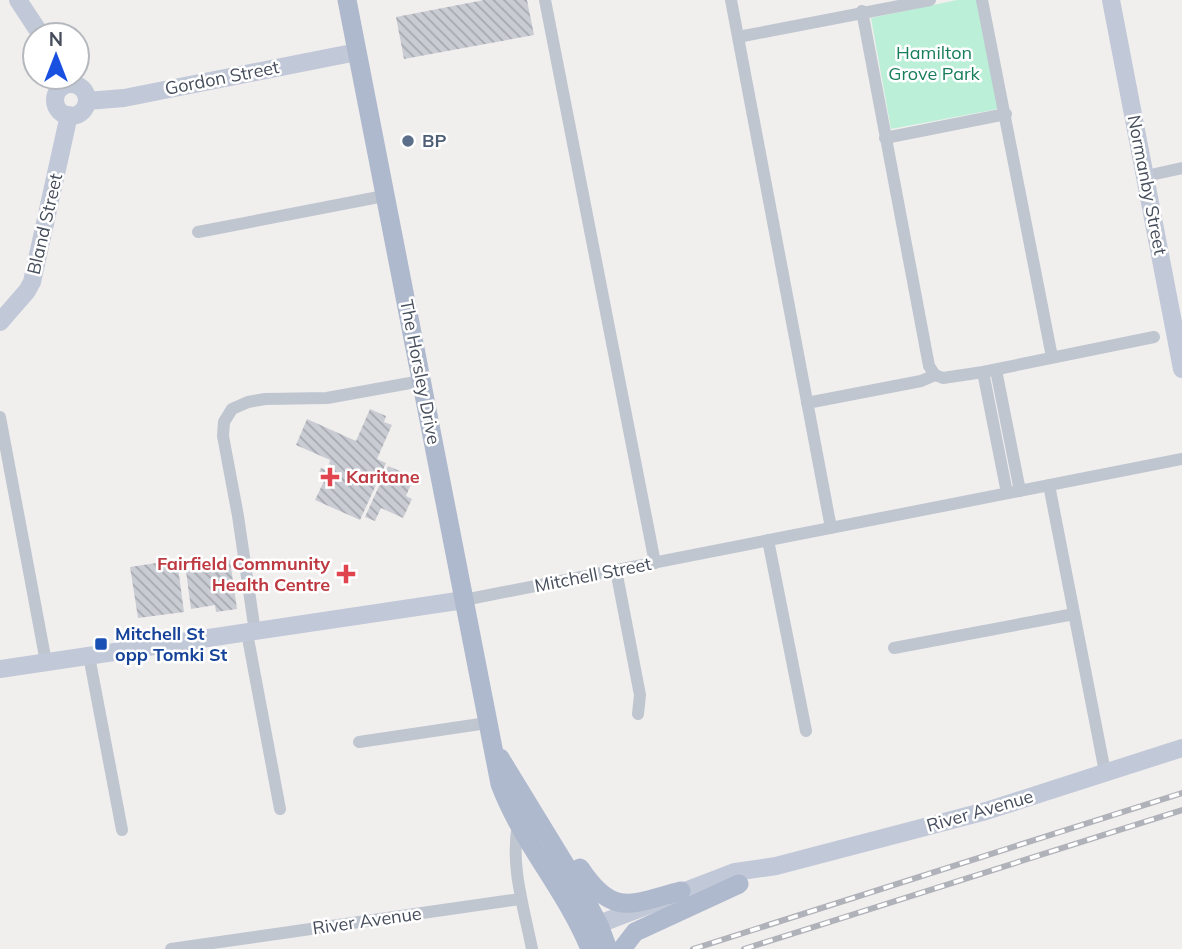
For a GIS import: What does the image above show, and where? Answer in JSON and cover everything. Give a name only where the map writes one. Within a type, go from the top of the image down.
[{"type":"main road","points":[[18,0],[32,21]]},
{"type":"main road","name":"The Horsley Drive","points":[[347,0],[500,784],[518,824],[595,938]]},
{"type":"main road","name":"Normanby Street","points":[[1111,0],[1182,369]]},
{"type":"main road","name":"Gordon Street","points":[[87,101],[124,98],[357,52]]},
{"type":"main road","points":[[59,91],[57,107],[69,115],[83,110],[87,101],[84,91]]},
{"type":"main road","name":"Bland Street","points":[[0,322],[32,282],[69,115]]},
{"type":"main road","name":"Mitchell Street","points":[[0,669],[464,600]]},
{"type":"main road","name":"The Horsley Drive","points":[[492,745],[577,884],[595,938]]},
{"type":"main road","name":"River Avenue","points":[[595,938],[681,891],[736,872],[776,866],[986,811],[1182,748]]},
{"type":"main road","points":[[542,830],[560,843],[591,885],[611,901],[635,903],[681,891]]},
{"type":"main road","name":"River Avenue","points":[[595,938],[739,884],[776,866]]},
{"type":"main road","points":[[622,949],[635,932],[739,884]]},
{"type":"street","points":[[545,0],[655,563]]},
{"type":"street","points":[[731,0],[831,528]]},
{"type":"street","points":[[738,37],[923,0]]},
{"type":"street","points":[[982,0],[1052,357]]},
{"type":"street","points":[[862,11],[929,366],[935,375],[943,378],[989,371],[1154,337]]},
{"type":"street","points":[[886,138],[1006,114]]},
{"type":"street","points":[[1146,176],[1182,168]]},
{"type":"street","points":[[198,232],[384,195]]},
{"type":"street","points":[[989,371],[1013,492]]},
{"type":"street","points":[[807,402],[921,382],[935,375]]},
{"type":"street","points":[[280,809],[251,632],[238,516],[223,436],[224,422],[232,409],[265,398],[327,398],[421,382]]},
{"type":"street","points":[[0,417],[46,662]]},
{"type":"street","name":"Mitchell Street","points":[[464,600],[1182,459]]},
{"type":"street","points":[[1049,485],[1105,772]]},
{"type":"street","points":[[768,540],[806,730]]},
{"type":"street","points":[[617,570],[640,695],[638,714]]},
{"type":"street","points":[[894,648],[1074,614]]},
{"type":"street","points":[[89,656],[122,830]]},
{"type":"street","points":[[359,741],[487,723]]},
{"type":"street","points":[[518,824],[514,846],[520,899],[532,949]]},
{"type":"street","name":"River Avenue","points":[[171,949],[520,899]]},
{"type":"green space","name":"Hamilton Grove Park","points":[[957,0],[978,0],[998,109],[891,129],[871,18]]},
{"type":"building","points":[[484,0],[527,0],[534,35],[404,59],[396,17]]},
{"type":"building","points":[[370,409],[386,416],[384,422],[392,425],[377,459],[386,463],[360,520],[315,500],[325,479],[318,475],[321,468],[330,472],[333,466],[329,464],[330,460],[296,445],[307,419],[356,441]]},
{"type":"building","points":[[388,466],[414,477],[406,496],[412,499],[403,518],[381,508],[375,521],[365,517]]},
{"type":"building","points":[[230,560],[237,609],[216,612],[215,605],[191,609],[186,571],[195,570],[194,565]]},
{"type":"building","points":[[169,561],[170,565],[176,564],[178,567],[184,612],[138,618],[130,567]]},
{"type":"railway","points":[[693,949],[1182,793]]},
{"type":"railway","points":[[744,949],[1182,810]]},
{"type":"place","name":"BP","points":[[408,141]]},
{"type":"place","name":"Karitane","points":[[330,477]]},
{"type":"place","name":"Fairfield Community Health Centre","points":[[346,574]]},
{"type":"place","name":"Mitchell St opp Tomki St","points":[[101,644]]}]
